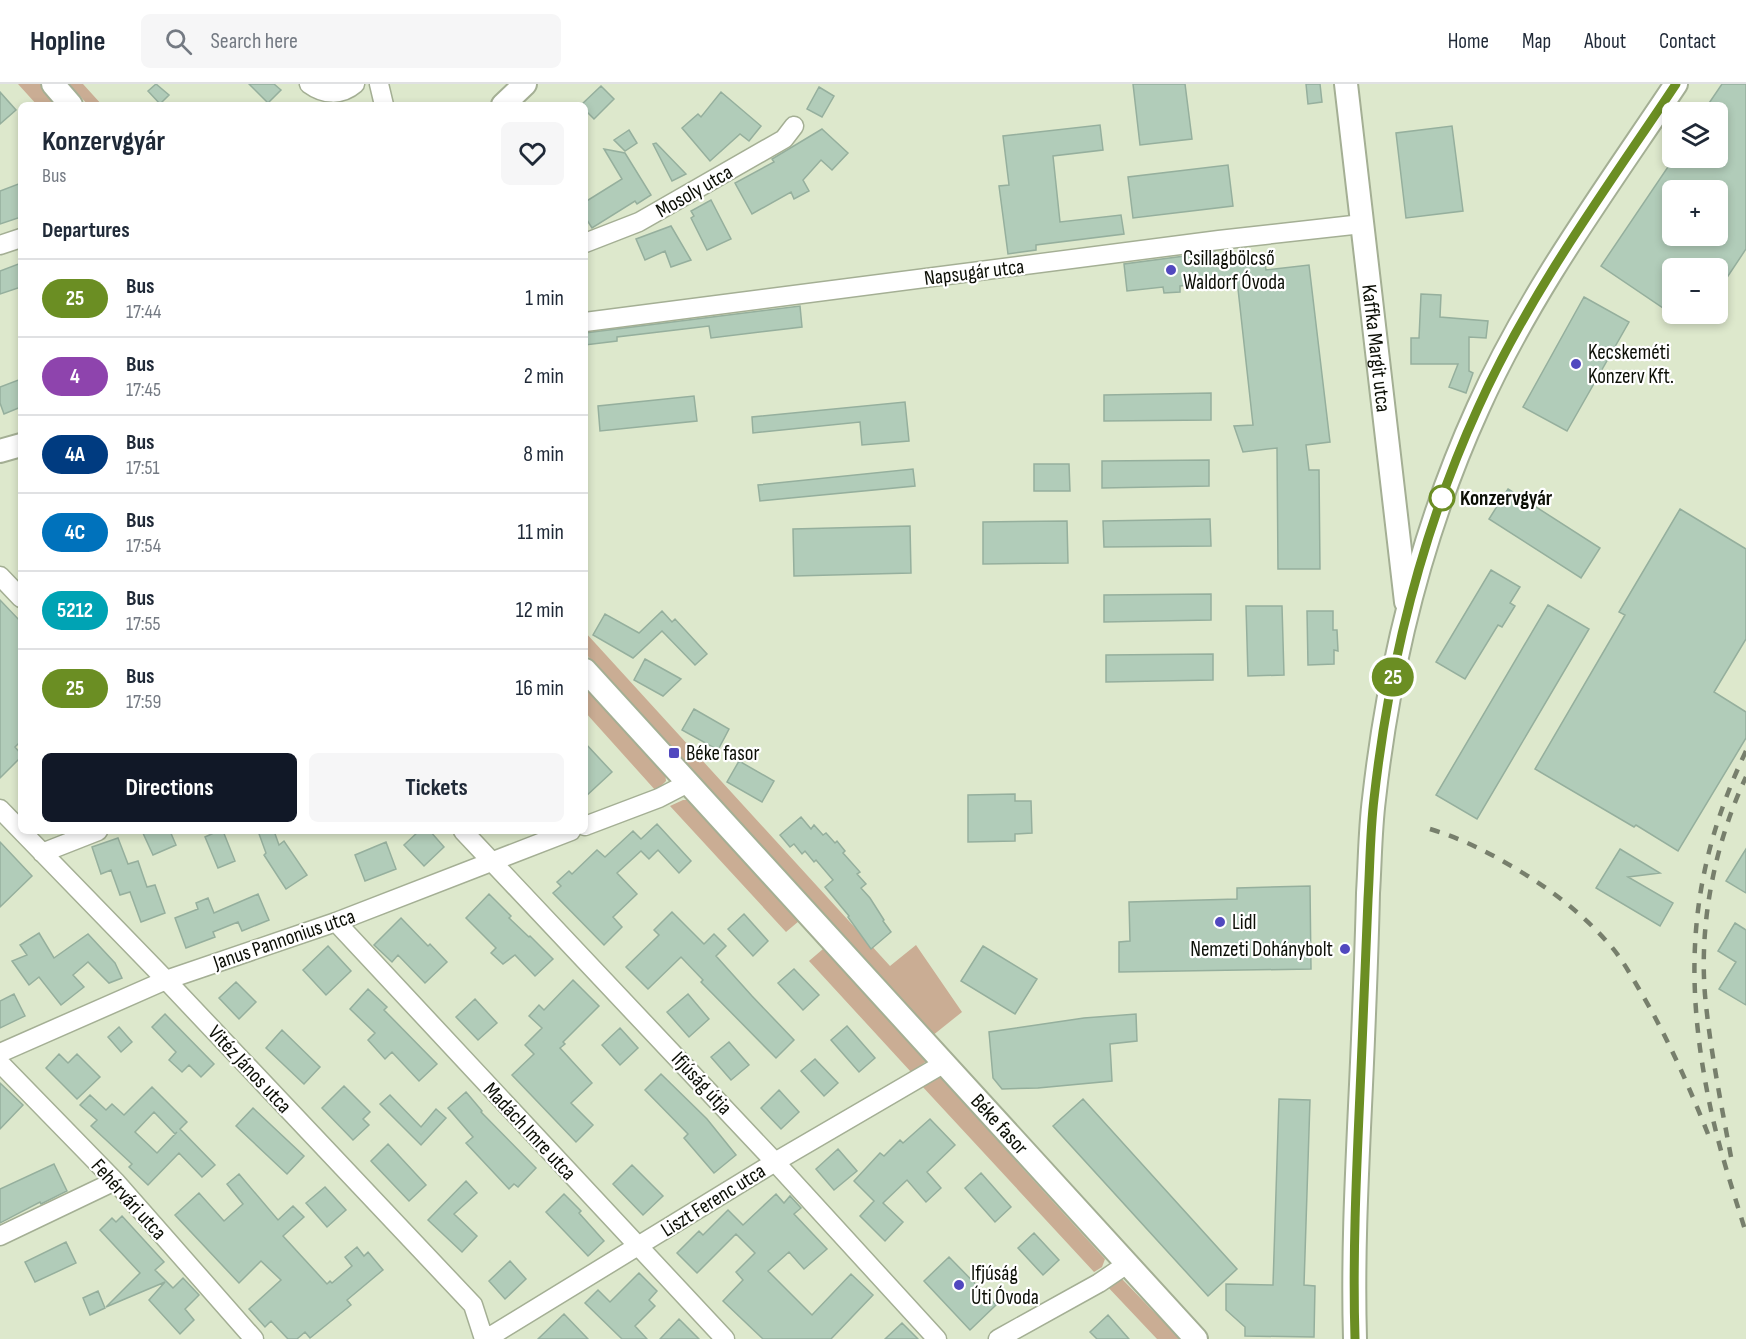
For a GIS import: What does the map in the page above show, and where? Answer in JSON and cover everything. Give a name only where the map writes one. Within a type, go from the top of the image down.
[{"type":"street","points":[[53,84],[69,102]]},
{"type":"street","points":[[309,84],[325,92],[335,93],[344,91],[355,84]]},
{"type":"street","points":[[379,84],[383,102]]},
{"type":"street","points":[[506,102],[525,84]]},
{"type":"street","name":"Kaffka Margit utca","points":[[1346,84],[1408,613]]},
{"type":"street","points":[[1355,1339],[1354,1246],[1374,800],[1391,685],[1408,613],[1424,553],[1445,489],[1476,410],[1495,370],[1536,296],[1676,84]]},
{"type":"street","name":"Mosoly utca","points":[[588,242],[649,217],[784,139],[794,126]]},
{"type":"street","name":"Napsugár utca","points":[[588,322],[1219,240],[1362,224]]},
{"type":"street","points":[[0,244],[18,239]]},
{"type":"street","points":[[0,451],[18,446]]},
{"type":"street","points":[[0,576],[18,595]]},
{"type":"street","name":"Béke fasor","points":[[588,673],[1196,1339]]},
{"type":"street","points":[[588,825],[659,798],[688,783]]},
{"type":"street","name":"Vitéz János utca","points":[[0,809],[18,828]]},
{"type":"street","name":"Vitéz János utca","points":[[24,834],[166,980],[473,1305],[485,1339]]},
{"type":"street","points":[[42,853],[90,834]]},
{"type":"street","name":"Ifjúság útja","points":[[467,834],[775,1162],[937,1339]]},
{"type":"street","name":"Janus Pannonius utca","points":[[0,1053],[166,980],[336,922],[563,834]]},
{"type":"street","name":"Madách Imre utca","points":[[336,922],[725,1339]]},
{"type":"street","name":"Fehérvári utca","points":[[0,1063],[115,1181],[254,1339]]},
{"type":"street","name":"Liszt Ferenc utca","points":[[485,1339],[775,1162],[943,1064]]},
{"type":"street","points":[[0,1236],[115,1181]]},
{"type":"street","points":[[998,1339],[1099,1283],[1127,1264]]},
{"type":"shaded area","points":[[18,84],[41,84],[57,102],[34,102]]},
{"type":"shaded area","points":[[69,84],[83,84],[99,102],[85,102]]},
{"type":"shaded area","points":[[588,635],[890,966],[916,945],[962,1012],[932,1036],[588,656]]},
{"type":"shaded area","points":[[588,686],[665,771],[666,781],[656,791],[588,715]]},
{"type":"shaded area","points":[[687,800],[799,921],[786,932],[670,806]]},
{"type":"shaded area","points":[[823,949],[927,1061],[911,1072],[809,961]]},
{"type":"shaded area","points":[[939,1076],[1105,1259],[1102,1267],[1094,1272],[921,1085]]},
{"type":"shaded area","points":[[1115,1278],[1123,1280],[1180,1339],[1157,1339],[1105,1284]]},
{"type":"building","points":[[156,84],[169,95],[162,102],[158,102],[148,91]]},
{"type":"building","points":[[249,84],[274,84],[281,90],[267,102]]},
{"type":"building","points":[[1133,84],[1185,84],[1192,139],[1140,145]]},
{"type":"building","points":[[1306,84],[1320,84],[1322,102],[1308,104]]},
{"type":"building","points":[[1722,84],[1746,84],[1746,249],[1728,276],[1728,258],[1662,258],[1662,307],[1601,266],[1667,168],[1728,168],[1728,102],[1710,102]]},
{"type":"building","points":[[601,86],[614,99],[594,119],[588,113],[588,102],[584,102]]},
{"type":"building","points":[[819,87],[834,96],[822,117],[807,109]]},
{"type":"building","points":[[0,92],[16,110],[0,124]]},
{"type":"building","points":[[721,92],[761,126],[749,141],[740,134],[710,161],[682,128],[698,114],[701,117]]},
{"type":"building","points":[[1100,125],[1103,150],[1053,156],[1060,222],[1121,215],[1124,234],[1036,245],[1036,250],[1008,254],[999,186],[1009,185],[1003,136]]},
{"type":"building","points":[[1452,126],[1463,211],[1406,218],[1396,133]]},
{"type":"building","points":[[822,129],[848,153],[832,170],[821,160],[803,180],[809,191],[794,199],[791,192],[752,214],[735,183],[774,162],[772,159]]},
{"type":"building","points":[[629,130],[637,143],[625,151],[614,140]]},
{"type":"building","points":[[656,143],[686,174],[672,181],[653,144]]},
{"type":"building","points":[[604,149],[625,153],[651,195],[637,204],[635,201],[592,228],[588,222],[588,200],[622,179]]},
{"type":"building","points":[[1228,165],[1233,206],[1133,218],[1128,177]]},
{"type":"building","points":[[18,184],[18,218],[0,224],[0,191]]},
{"type":"building","points":[[711,200],[731,239],[707,250],[691,218],[694,216],[691,211]]},
{"type":"building","points":[[671,226],[691,260],[671,267],[665,251],[645,260],[636,239]]},
{"type":"building","points":[[1215,252],[1216,262],[1264,256],[1266,270],[1309,265],[1330,442],[1306,445],[1309,470],[1319,470],[1320,569],[1278,569],[1277,448],[1243,452],[1234,426],[1253,425],[1237,280],[1180,286],[1180,292],[1164,293],[1163,287],[1127,291],[1124,264]]},
{"type":"building","points":[[18,264],[18,288],[0,294],[0,271]]},
{"type":"building","points":[[1421,294],[1441,295],[1440,317],[1488,321],[1486,338],[1469,337],[1469,371],[1473,373],[1466,393],[1449,387],[1458,364],[1411,364],[1411,338],[1419,338]]},
{"type":"building","name":"Kecskeméti Konzerv Kft.","points":[[1584,297],[1629,322],[1567,431],[1523,407]]},
{"type":"building","points":[[800,306],[802,327],[711,338],[709,326],[617,337],[617,341],[588,345],[588,333]]},
{"type":"building","points":[[18,380],[18,408],[4,414],[0,403],[0,387]]},
{"type":"building","points":[[1211,393],[1211,420],[1104,421],[1104,395]]},
{"type":"building","points":[[694,396],[697,421],[600,431],[598,406]]},
{"type":"building","points":[[905,402],[909,441],[862,445],[860,422],[753,433],[752,417]]},
{"type":"building","points":[[1209,460],[1209,486],[1102,488],[1102,461]]},
{"type":"building","points":[[1034,464],[1069,464],[1070,491],[1034,491]]},
{"type":"building","points":[[913,469],[915,486],[760,501],[758,485]]},
{"type":"building","points":[[1508,489],[1600,548],[1581,578],[1489,519]]},
{"type":"building","points":[[1680,509],[1746,549],[1746,639],[1714,692],[1746,712],[1746,738],[1678,851],[1535,769],[1625,615],[1619,612]]},
{"type":"building","points":[[1210,519],[1211,546],[1104,547],[1103,521]]},
{"type":"building","points":[[1067,521],[1068,563],[983,564],[983,522]]},
{"type":"building","points":[[910,526],[911,573],[794,576],[793,529]]},
{"type":"building","points":[[1491,570],[1520,587],[1510,603],[1515,606],[1502,627],[1498,625],[1465,679],[1436,662]]},
{"type":"building","points":[[1211,594],[1211,620],[1104,622],[1104,595]]},
{"type":"building","points":[[0,600],[18,619],[18,744],[15,747],[18,750],[18,760],[0,778]]},
{"type":"building","points":[[1548,605],[1589,629],[1477,819],[1436,795]]},
{"type":"building","points":[[1246,606],[1282,606],[1284,675],[1248,676]]},
{"type":"building","points":[[662,611],[672,622],[675,619],[707,654],[695,665],[662,631],[633,658],[593,635],[605,614],[639,633]]},
{"type":"building","points":[[1307,611],[1333,611],[1333,630],[1337,630],[1338,651],[1334,650],[1334,664],[1308,665]]},
{"type":"building","points":[[1213,654],[1213,680],[1106,682],[1106,655]]},
{"type":"building","points":[[645,659],[681,679],[663,696],[634,680]]},
{"type":"building","points":[[694,709],[729,729],[718,750],[682,730]]},
{"type":"building","points":[[588,746],[612,772],[588,794]]},
{"type":"building","points":[[739,761],[774,781],[762,802],[727,782]]},
{"type":"building","points":[[1015,794],[1015,801],[1031,801],[1032,833],[1015,834],[1015,841],[968,842],[968,795]]},
{"type":"building","points":[[801,817],[811,829],[814,825],[823,835],[826,833],[835,843],[837,841],[845,851],[843,853],[860,872],[857,874],[866,884],[861,888],[870,898],[891,932],[871,949],[849,916],[825,887],[833,880],[816,860],[814,862],[805,851],[802,854],[794,844],[790,847],[780,835]]},
{"type":"building","points":[[657,824],[691,861],[679,873],[658,850],[649,859],[641,851],[617,873],[637,894],[613,917],[622,927],[604,945],[553,893],[561,886],[557,882],[569,871],[572,874],[597,850],[605,857],[633,831],[641,839]]},
{"type":"building","points":[[143,834],[171,834],[176,845],[153,855]]},
{"type":"building","points":[[212,834],[224,834],[235,861],[218,868],[205,837]]},
{"type":"building","points":[[259,834],[275,834],[279,845],[284,841],[307,875],[286,889],[264,855],[266,853]]},
{"type":"building","points":[[416,834],[433,834],[444,847],[424,866],[404,845]]},
{"type":"building","points":[[118,838],[128,864],[138,861],[147,887],[155,885],[165,913],[141,922],[130,892],[120,895],[111,870],[101,874],[92,847]]},
{"type":"building","points":[[0,842],[32,876],[0,907]]},
{"type":"building","points":[[386,842],[396,869],[365,881],[355,855]]},
{"type":"building","points":[[1620,849],[1660,873],[1628,877],[1673,903],[1660,926],[1596,888]]},
{"type":"building","points":[[1746,849],[1746,893],[1726,881]]},
{"type":"building","name":"Lidl","points":[[1310,886],[1311,969],[1119,972],[1119,942],[1130,941],[1129,902],[1237,899],[1237,888]]},
{"type":"building","points":[[258,894],[269,920],[242,931],[238,922],[213,932],[215,937],[186,948],[175,918],[198,909],[196,903],[208,898],[214,913]]},
{"type":"building","points":[[489,894],[511,916],[509,918],[553,959],[535,976],[515,955],[503,964],[491,953],[496,948],[466,918]]},
{"type":"building","points":[[672,912],[704,944],[714,934],[726,946],[716,956],[794,1040],[776,1058],[701,982],[703,980],[681,957],[648,989],[626,967],[659,935],[654,930]]},
{"type":"building","points":[[744,914],[768,941],[753,956],[728,929]]},
{"type":"building","points":[[401,918],[447,962],[425,983],[398,955],[392,962],[374,945]]},
{"type":"building","points":[[1735,923],[1746,930],[1746,1005],[1719,989],[1736,962],[1718,951]]},
{"type":"building","points":[[39,933],[54,958],[88,934],[115,963],[122,978],[109,983],[88,962],[73,975],[84,987],[61,1005],[39,977],[29,985],[12,961],[27,955],[20,945]]},
{"type":"building","points":[[328,946],[351,971],[326,995],[303,970]]},
{"type":"building","points":[[983,946],[1037,979],[1015,1014],[961,981]]},
{"type":"building","points":[[794,969],[819,995],[803,1010],[778,983]]},
{"type":"building","points":[[573,980],[599,1006],[563,1042],[565,1044],[560,1048],[592,1083],[571,1103],[593,1125],[576,1142],[512,1075],[534,1054],[525,1045],[542,1028],[529,1016],[539,1005],[544,1010]]},
{"type":"building","points":[[236,982],[256,1002],[239,1019],[219,998]]},
{"type":"building","points":[[368,989],[387,1007],[384,1010],[437,1064],[419,1081],[392,1052],[385,1059],[368,1040],[375,1033],[350,1009]]},
{"type":"building","points":[[14,994],[25,1016],[0,1028],[0,1001]]},
{"type":"building","points":[[688,994],[709,1019],[689,1037],[667,1012]]},
{"type":"building","points":[[475,999],[497,1023],[478,1040],[456,1017]]},
{"type":"building","points":[[165,1014],[214,1064],[201,1077],[189,1065],[182,1072],[169,1060],[176,1052],[152,1027]]},
{"type":"building","points":[[1136,1014],[1137,1041],[1110,1044],[1112,1081],[1002,1089],[993,1078],[989,1032],[1084,1018]]},
{"type":"building","points":[[847,1026],[875,1058],[859,1072],[831,1040]]},
{"type":"building","points":[[119,1027],[132,1042],[121,1052],[108,1037]]},
{"type":"building","points":[[620,1028],[638,1048],[620,1065],[602,1045]]},
{"type":"building","points":[[282,1030],[320,1067],[304,1084],[266,1048]]},
{"type":"building","points":[[729,1042],[749,1065],[731,1080],[711,1057]]},
{"type":"building","points":[[59,1054],[68,1063],[77,1054],[100,1077],[77,1099],[46,1068]]},
{"type":"building","points":[[815,1059],[838,1083],[824,1096],[801,1071]]},
{"type":"building","points":[[661,1074],[707,1119],[736,1155],[714,1173],[684,1138],[688,1134],[645,1090]]},
{"type":"building","points":[[0,1083],[23,1105],[0,1129]]},
{"type":"building","points":[[344,1086],[370,1112],[363,1119],[369,1125],[353,1140],[322,1108]]},
{"type":"building","points":[[152,1087],[187,1122],[180,1129],[215,1165],[202,1177],[179,1153],[148,1185],[129,1167],[132,1164],[91,1126],[97,1120],[80,1105],[90,1095],[106,1110],[112,1104],[124,1115]],"holes":[[[154,1112],[175,1134],[177,1132],[157,1153],[135,1132]]]},
{"type":"building","points":[[779,1090],[799,1112],[781,1129],[761,1108]]},
{"type":"building","points":[[466,1092],[481,1112],[536,1168],[518,1187],[514,1184],[509,1189],[466,1143],[473,1137],[448,1108]]},
{"type":"building","points":[[390,1095],[421,1127],[436,1109],[446,1118],[421,1145],[380,1104]]},
{"type":"building","points":[[1083,1099],[1237,1269],[1208,1296],[1053,1126]]},
{"type":"building","points":[[1279,1099],[1310,1100],[1304,1285],[1315,1286],[1314,1337],[1245,1336],[1245,1327],[1226,1310],[1226,1284],[1273,1285]]},
{"type":"building","points":[[253,1108],[304,1156],[287,1174],[236,1126]]},
{"type":"building","points":[[930,1119],[955,1145],[927,1172],[941,1188],[926,1202],[907,1180],[883,1203],[903,1222],[885,1241],[860,1216],[874,1201],[854,1181],[880,1153],[884,1156],[900,1140],[903,1143]]},
{"type":"building","points":[[388,1144],[426,1185],[409,1201],[371,1161]]},
{"type":"building","points":[[838,1149],[857,1171],[834,1190],[816,1169]]},
{"type":"building","points":[[54,1164],[67,1191],[0,1223],[0,1189]]},
{"type":"building","points":[[632,1165],[663,1196],[643,1215],[613,1184]]},
{"type":"building","points":[[981,1173],[1011,1207],[995,1222],[965,1188]]},
{"type":"building","points":[[239,1174],[278,1220],[293,1206],[304,1217],[283,1236],[327,1284],[330,1281],[332,1283],[352,1266],[345,1257],[357,1247],[364,1256],[368,1252],[383,1270],[347,1300],[351,1305],[310,1338],[305,1332],[297,1339],[288,1339],[271,1321],[265,1327],[249,1309],[281,1280],[261,1261],[239,1283],[175,1215],[199,1193],[224,1221],[243,1204],[227,1184]]},
{"type":"building","points":[[466,1181],[477,1193],[454,1214],[477,1236],[462,1252],[428,1220]]},
{"type":"building","points":[[325,1187],[346,1210],[327,1227],[306,1203]]},
{"type":"building","points":[[564,1194],[581,1211],[579,1213],[604,1241],[588,1256],[546,1212]]},
{"type":"building","points":[[776,1194],[784,1203],[790,1196],[801,1208],[794,1214],[827,1249],[804,1269],[789,1252],[768,1271],[812,1315],[851,1274],[873,1295],[831,1339],[763,1339],[723,1301],[743,1280],[736,1272],[755,1253],[736,1234],[697,1273],[677,1253],[699,1231],[703,1235],[728,1210],[743,1225]]},
{"type":"building","points":[[122,1216],[164,1262],[155,1270],[173,1288],[183,1278],[199,1295],[185,1309],[194,1320],[180,1334],[149,1300],[165,1282],[106,1307],[140,1273],[100,1230],[112,1218],[116,1222]]},
{"type":"building","points":[[1034,1233],[1059,1260],[1043,1275],[1018,1248]]},
{"type":"building","points":[[66,1242],[76,1263],[35,1282],[25,1262]]},
{"type":"building","points":[[949,1257],[996,1305],[970,1330],[924,1281]]},
{"type":"building","points":[[510,1261],[526,1279],[505,1299],[489,1281]]},
{"type":"building","points":[[639,1273],[657,1291],[649,1300],[655,1306],[635,1326],[647,1339],[622,1339],[585,1303],[598,1290],[610,1302]]},
{"type":"building","points":[[98,1291],[105,1308],[90,1315],[83,1298]]},
{"type":"building","points":[[564,1314],[588,1339],[538,1339]]},
{"type":"building","points":[[1108,1315],[1129,1339],[1097,1339],[1090,1332]]},
{"type":"building","points":[[679,1319],[699,1339],[660,1339]]},
{"type":"building","points":[[902,1323],[918,1339],[885,1339]]},
{"type":"railway","points":[[1746,751],[1726,797],[1712,842],[1702,886],[1696,930],[1694,975],[1703,1067],[1712,1115],[1746,1233]]},
{"type":"railway","points":[[1731,1157],[1707,1015],[1705,939],[1707,911],[1718,856],[1735,802],[1746,777]]},
{"type":"railway","points":[[1430,829],[1473,845],[1526,875],[1552,892],[1599,933],[1625,966],[1659,1024],[1708,1134]]},
{"type":"bus line","name":"25","points":[[1355,1339],[1354,1246],[1374,800],[1391,685],[1408,613],[1424,553],[1445,489],[1476,410],[1495,370],[1536,296],[1676,84]]},
{"type":"place","name":"Csillagbölcső Waldorf Óvoda","points":[[1171,270]]},
{"type":"place","name":"Kecskeméti Konzerv Kft.","points":[[1576,364]]},
{"type":"place","name":"Konzervgyár","points":[[1442,498]]},
{"type":"place","name":"Béke fasor","points":[[674,753]]},
{"type":"place","name":"Lidl","points":[[1220,922]]},
{"type":"place","name":"Nemzeti Dohánybolt","points":[[1345,949]]},
{"type":"place","name":"Ifjúság Úti Óvoda","points":[[959,1285]]}]
